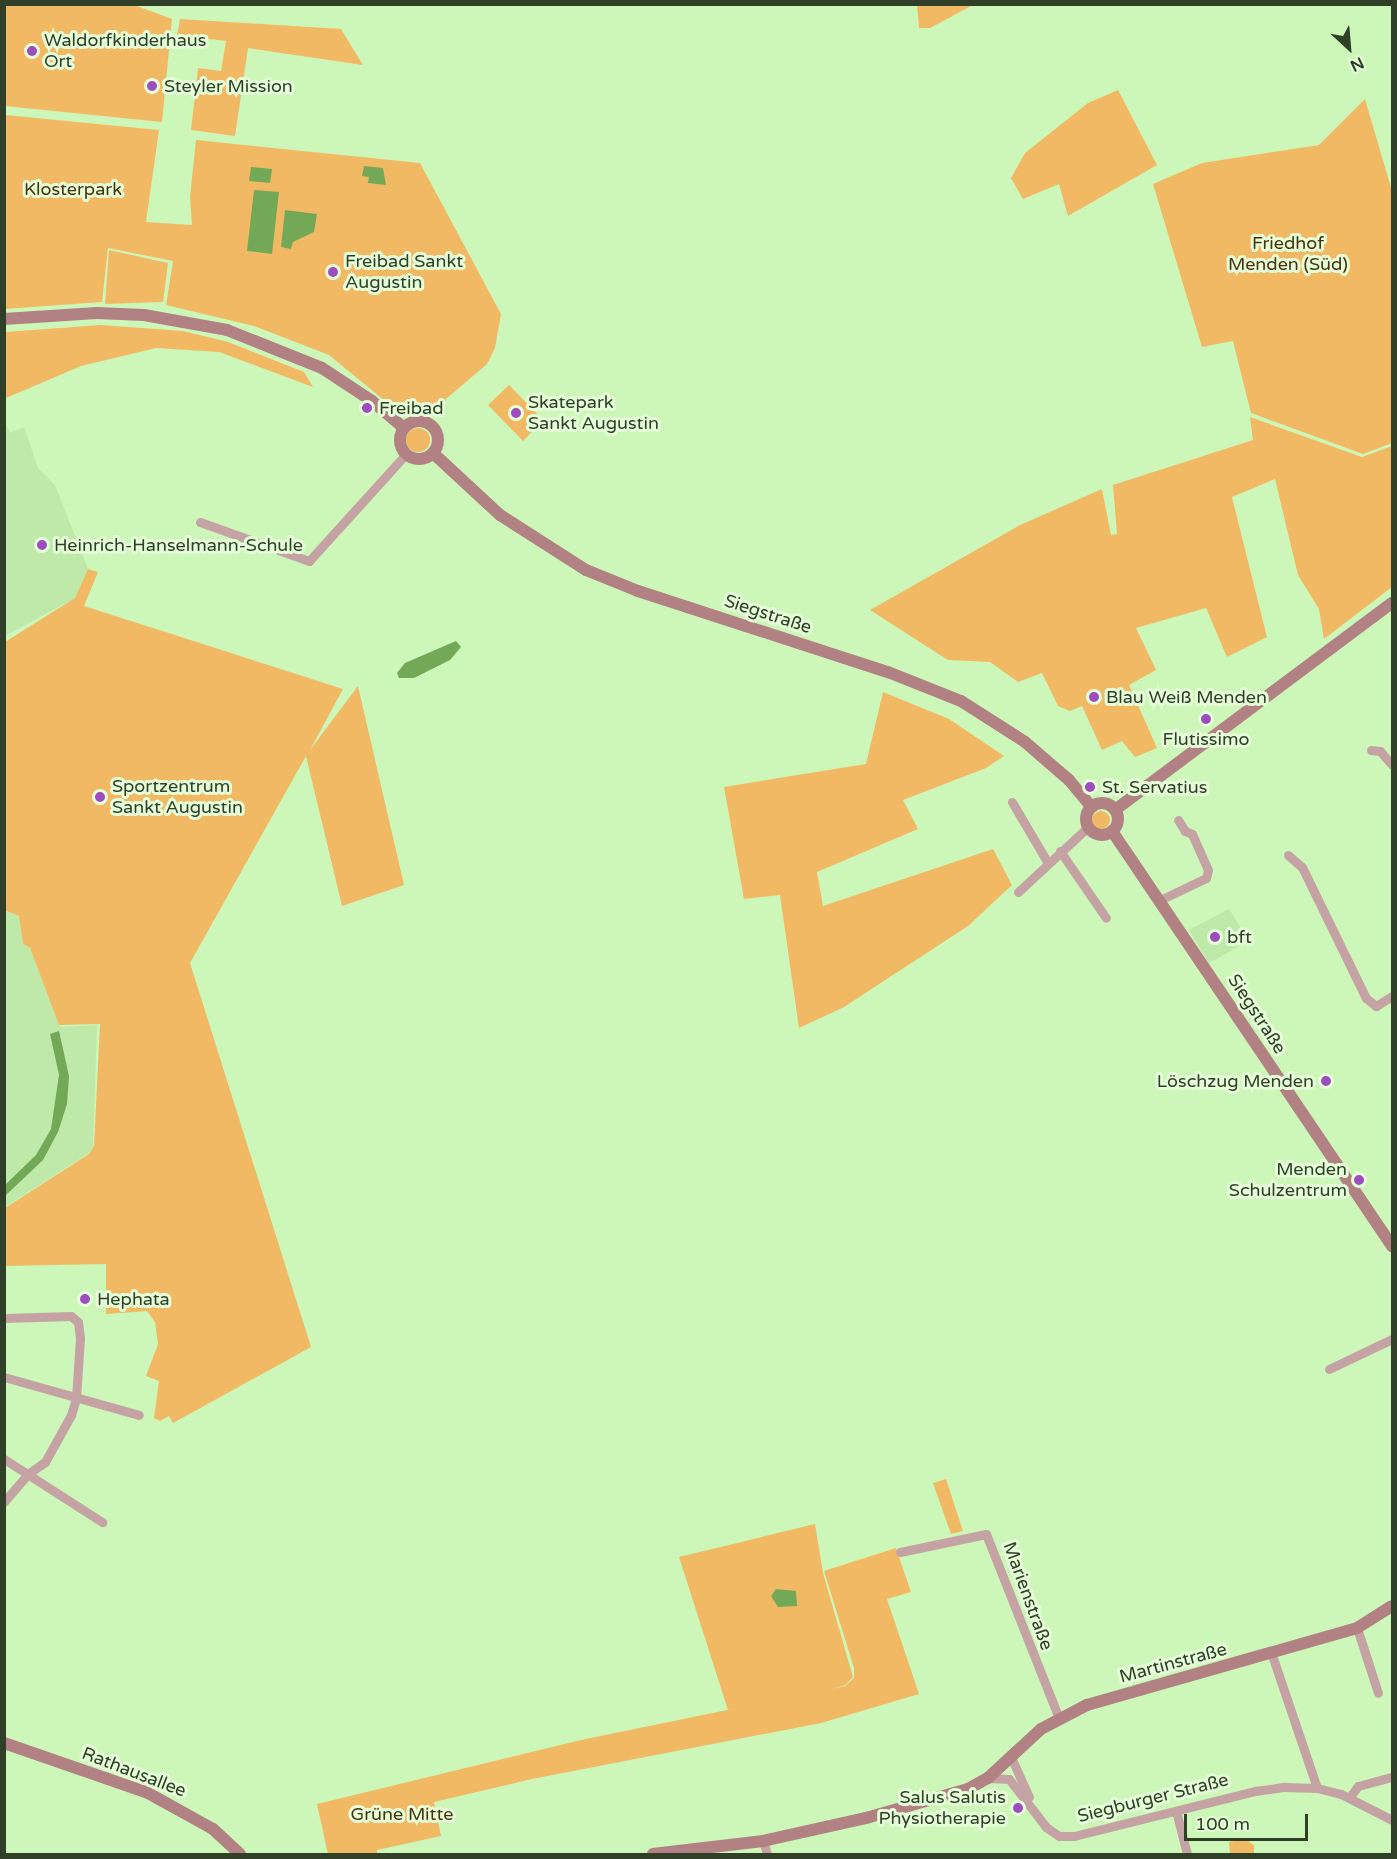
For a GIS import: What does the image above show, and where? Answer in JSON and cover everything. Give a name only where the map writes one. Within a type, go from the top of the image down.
[{"type":"main road","points":[[4,320],[97,313],[144,315],[227,330],[322,368],[372,401],[404,428]]},
{"type":"main road","points":[[415,422],[432,427],[438,440],[433,453],[417,459],[406,454],[400,444],[404,428],[415,422]]},
{"type":"main road","name":"Siegstraße","points":[[433,453],[500,515],[586,570],[638,591],[888,672],[961,701],[1025,742],[1069,780],[1092,807]]},
{"type":"main road","points":[[1115,810],[1392,603]]},
{"type":"main road","points":[[1106,804],[1115,810],[1117,823],[1112,831],[1100,835],[1088,827],[1086,819],[1092,807],[1106,804]]},
{"type":"main road","name":"Siegstraße","points":[[1112,831],[1392,1246]]},
{"type":"main road","name":"Martinstraße","points":[[1010,1755],[1059,1718],[1087,1705],[1272,1655],[1357,1628],[1392,1606]]},
{"type":"main road","name":"Rathausallee","points":[[4,1743],[148,1793],[213,1829],[240,1854]]},
{"type":"main road","points":[[653,1854],[763,1841],[878,1815],[968,1789],[988,1778],[1010,1755]]},
{"type":"street","points":[[200,522],[309,561],[406,454]]},
{"type":"street","points":[[1371,750],[1380,751],[1392,765]]},
{"type":"street","points":[[1012,802],[1048,863]]},
{"type":"street","points":[[1160,900],[1206,878],[1208,870],[1192,834],[1185,831],[1178,820]]},
{"type":"street","points":[[1018,892],[1088,827]]},
{"type":"street","points":[[1060,851],[1106,918]]},
{"type":"street","points":[[1288,855],[1302,867],[1366,998],[1376,1006],[1392,996]]},
{"type":"street","points":[[4,1318],[71,1316],[78,1322],[76,1398],[45,1462],[28,1474],[4,1502]]},
{"type":"street","points":[[1329,1368],[1392,1339]]},
{"type":"street","points":[[4,1377],[140,1415]]},
{"type":"street","points":[[4,1459],[102,1522]]},
{"type":"street","name":"Marienstraße","points":[[900,1552],[986,1534],[1059,1718]]},
{"type":"street","points":[[1357,1628],[1378,1693]]},
{"type":"street","points":[[1272,1655],[1317,1788]]},
{"type":"street","name":"Siegburger Straße","points":[[1010,1755],[1035,1811]]},
{"type":"street","points":[[1349,1798],[1358,1786],[1392,1777]]},
{"type":"street","name":"Siegburger Straße","points":[[988,1778],[1010,1779],[1046,1827],[1059,1836],[1074,1836],[1255,1791],[1317,1788],[1349,1798],[1392,1820]]},
{"type":"street","points":[[1176,1811],[1187,1854]]},
{"type":"street","points":[[763,1841],[767,1854]]},
{"type":"shaded area","points":[[364,166],[383,168],[386,185],[368,183],[369,177],[362,176]]},
{"type":"shaded area","points":[[251,167],[272,169],[270,183],[249,181]]},
{"type":"shaded area","points":[[254,190],[279,192],[272,254],[247,251]]},
{"type":"shaded area","points":[[285,210],[317,214],[314,232],[293,242],[291,249],[281,247]]},
{"type":"shaded area","name":"Heinrich-Hanselmann-Schule","points":[[4,420],[10,433],[24,427],[38,468],[55,485],[88,569],[75,598],[5,636]]},
{"type":"shaded area","points":[[456,641],[461,647],[450,660],[414,678],[399,678],[397,673],[405,663]]},
{"type":"shaded area","points":[[1229,909],[1249,941],[1209,963],[1189,930]]},
{"type":"shaded area","points":[[5,910],[19,916],[23,944],[30,948],[60,1027],[97,1025],[93,1147],[89,1153],[5,1207]]},
{"type":"shaded area","points":[[59,1031],[69,1076],[67,1104],[58,1132],[43,1160],[5,1196],[5,1185],[36,1155],[51,1129],[59,1075],[50,1034]]},
{"type":"shaded area","points":[[776,1589],[796,1591],[797,1606],[778,1607],[771,1596]]},
{"type":"green space","points":[[917,4],[973,5],[930,28],[919,28]]},
{"type":"green space","points":[[4,5],[134,5],[172,19],[162,122],[5,106]]},
{"type":"green space","points":[[180,19],[341,29],[363,65],[248,48],[235,136],[191,130],[198,68],[221,71],[226,41],[177,35]]},
{"type":"green space","points":[[1118,90],[1157,165],[1068,216],[1059,184],[1023,199],[1011,178],[1025,153],[1088,103]]},
{"type":"green space","name":"Friedhof Menden (Süd)","points":[[1365,99],[1392,191],[1392,443],[1363,454],[1251,413],[1233,341],[1202,347],[1153,184],[1202,163],[1319,145]]},
{"type":"green space","name":"Freibad Sankt Augustin","points":[[5,115],[159,130],[146,222],[192,225],[190,197],[196,140],[420,163],[501,314],[495,348],[487,364],[432,411],[419,408],[406,413],[396,410],[329,355],[254,326],[166,305],[173,261],[108,248],[102,302],[5,309]]},
{"type":"green space","points":[[109,250],[168,263],[163,302],[105,304]]},
{"type":"green space","points":[[101,325],[183,331],[228,342],[304,372],[313,387],[219,352],[156,348],[81,366],[6,398],[5,332]]},
{"type":"green space","name":"Skatepark Sankt Augustin","points":[[509,385],[543,420],[523,441],[488,405]]},
{"type":"green space","points":[[1250,417],[1362,457],[1392,446],[1392,587],[1324,639],[1319,609],[1298,575],[1275,479],[1232,497],[1267,637],[1227,657],[1206,608],[1136,628],[1156,670],[1129,685],[1157,748],[1135,757],[1122,741],[1102,750],[1082,706],[1070,711],[1058,706],[1042,673],[1018,682],[990,662],[948,660],[870,610],[1020,525],[1102,489],[1111,535],[1117,534],[1113,485],[1253,440]]},
{"type":"green space","points":[[418,428],[427,431],[430,440],[427,449],[418,452],[409,449],[406,440],[409,431]]},
{"type":"green space","points":[[88,569],[98,572],[84,606],[343,689],[310,750],[358,686],[404,885],[342,906],[306,756],[190,963],[311,1347],[173,1423],[169,1416],[160,1421],[154,1418],[159,1381],[146,1376],[158,1344],[155,1322],[147,1311],[106,1314],[106,1264],[5,1266],[5,1208],[89,1154],[94,1146],[100,1024],[59,1025],[30,948],[23,944],[19,916],[4,910],[5,642],[75,598]]},
{"type":"green space","points":[[883,692],[949,719],[1004,756],[986,768],[903,800],[918,829],[817,872],[823,906],[993,849],[1012,885],[968,926],[844,1007],[799,1028],[780,895],[744,899],[724,787],[866,764]]},
{"type":"green space","points":[[1101,811],[1107,814],[1110,820],[1107,826],[1101,829],[1095,826],[1092,820],[1095,814]]},
{"type":"green space","points":[[946,1479],[963,1531],[951,1534],[933,1483]]},
{"type":"green space","points":[[815,1524],[823,1573],[853,1677],[845,1685],[818,1693],[728,1710],[679,1557]]},
{"type":"green space","name":"Grüne Mitte","points":[[896,1548],[911,1592],[887,1599],[919,1694],[821,1723],[532,1779],[434,1802],[441,1836],[377,1850],[377,1854],[328,1854],[317,1804],[581,1740],[845,1686],[854,1678],[854,1668],[824,1571]]},
{"type":"green space","points":[[1245,1839],[1254,1845],[1254,1854],[1230,1854],[1229,1842]]},
{"type":"place","name":"Waldorfkinderhaus Ort","points":[[32,51]]},
{"type":"place","name":"Steyler Mission","points":[[152,86]]},
{"type":"place","name":"Freibad Sankt Augustin","points":[[333,272]]},
{"type":"place","name":"Freibad","points":[[367,408]]},
{"type":"place","name":"Skatepark Sankt Augustin","points":[[516,413]]},
{"type":"place","name":"Heinrich-Hanselmann-Schule","points":[[42,545]]},
{"type":"place","name":"Blau Weiß Menden","points":[[1094,697]]},
{"type":"place","name":"Flutissimo","points":[[1206,719]]},
{"type":"place","name":"St. Servatius","points":[[1090,787]]},
{"type":"place","name":"Sportzentrum Sankt Augustin","points":[[100,797]]},
{"type":"place","name":"bft","points":[[1215,937]]},
{"type":"place","name":"Löschzug Menden","points":[[1326,1081]]},
{"type":"place","name":"Menden Schulzentrum","points":[[1359,1180]]},
{"type":"place","name":"Hephata","points":[[85,1299]]},
{"type":"place","name":"Salus Salutis Physiotherapie","points":[[1018,1808]]},
{"type":"park label","name":"Klosterpark","points":[[73,189]]}]
